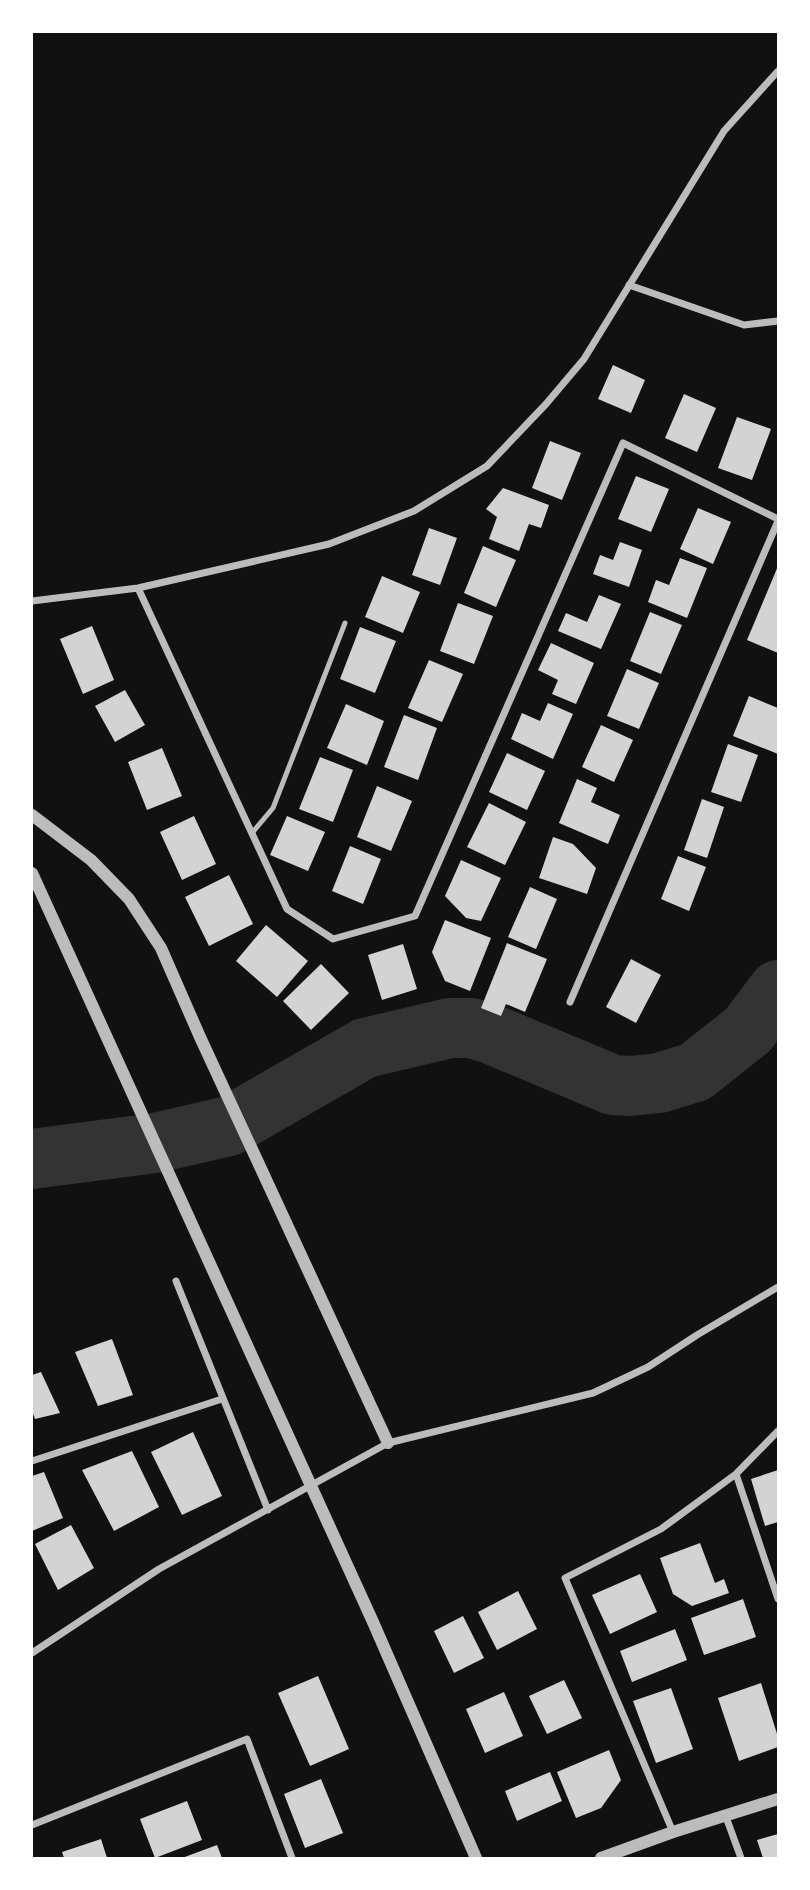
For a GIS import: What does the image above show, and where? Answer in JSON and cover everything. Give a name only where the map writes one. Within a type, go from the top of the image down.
[{"type":"street","points":[[32,601],[138,588],[329,544],[414,511],[487,466],[584,359],[724,131],[779,71]]},
{"type":"street","points":[[629,285],[744,325],[779,321]]},
{"type":"street","points":[[138,588],[287,909],[333,939],[415,916],[623,443],[779,520],[570,1002]]},
{"type":"street","points":[[32,815],[92,860],[128,899],[161,948],[388,1444]]},
{"type":"street","points":[[32,873],[373,1622],[476,1858]]},
{"type":"street","points":[[176,1281],[268,1510]]},
{"type":"street","points":[[32,1653],[159,1569],[388,1444],[593,1393],[648,1367],[779,1287]]},
{"type":"street","points":[[32,1461],[222,1399]]},
{"type":"street","points":[[673,1832],[565,1578],[661,1529],[736,1474],[779,1431]]},
{"type":"street","points":[[736,1474],[779,1600]]},
{"type":"street","points":[[32,1825],[247,1739],[292,1858]]},
{"type":"street","points":[[601,1858],[779,1799]]},
{"type":"street","points":[[726,1816],[741,1858]]},
{"type":"lane","points":[[252,833],[273,808],[345,623]]},
{"type":"building","points":[[613,365],[645,380],[631,413],[598,399]]},
{"type":"building","points":[[684,394],[716,408],[697,452],[665,438]]},
{"type":"building","points":[[737,417],[771,429],[752,480],[718,468]]},
{"type":"building","points":[[550,441],[581,453],[562,500],[532,488]]},
{"type":"building","points":[[636,476],[669,489],[651,532],[618,519]]},
{"type":"building","points":[[503,488],[549,505],[541,528],[529,524],[519,551],[489,539],[497,517],[486,509]]},
{"type":"building","points":[[698,508],[731,522],[713,564],[680,549]]},
{"type":"building","points":[[429,528],[457,538],[440,585],[412,575]]},
{"type":"building","points":[[620,542],[642,550],[629,587],[593,574],[600,555],[613,560]]},
{"type":"building","points":[[483,546],[516,560],[496,607],[464,593]]},
{"type":"building","points":[[680,558],[707,568],[687,618],[648,602],[656,580],[669,585]]},
{"type":"building","points":[[778,566],[778,653],[747,640]]},
{"type":"building","points":[[382,576],[420,592],[403,633],[365,617]]},
{"type":"building","points":[[599,595],[621,604],[601,649],[558,631],[566,613],[587,622]]},
{"type":"building","points":[[458,603],[493,616],[474,664],[440,651]]},
{"type":"building","points":[[650,612],[682,625],[661,674],[630,661]]},
{"type":"building","points":[[92,626],[114,680],[83,694],[60,639]]},
{"type":"building","points":[[360,627],[396,641],[375,693],[340,679]]},
{"type":"building","points":[[551,643],[594,663],[576,704],[552,694],[558,680],[538,670]]},
{"type":"building","points":[[429,660],[463,674],[442,722],[408,708]]},
{"type":"building","points":[[627,669],[659,683],[639,729],[607,716]]},
{"type":"building","points":[[125,690],[145,725],[115,742],[95,706]]},
{"type":"building","points":[[749,696],[778,708],[778,754],[733,736]]},
{"type":"building","points":[[548,703],[573,714],[553,759],[511,739],[522,713],[540,721]]},
{"type":"building","points":[[346,704],[384,721],[367,765],[327,748]]},
{"type":"building","points":[[404,715],[437,728],[418,780],[384,767]]},
{"type":"building","points":[[601,725],[633,740],[614,782],[582,767]]},
{"type":"building","points":[[728,744],[758,755],[741,802],[711,792]]},
{"type":"building","points":[[162,748],[182,796],[147,810],[128,762]]},
{"type":"building","points":[[507,753],[545,771],[527,810],[489,792]]},
{"type":"building","points":[[320,757],[353,770],[333,822],[299,809]]},
{"type":"building","points":[[577,779],[597,788],[591,802],[620,815],[608,844],[559,823]]},
{"type":"building","points":[[377,786],[412,801],[391,851],[357,837]]},
{"type":"building","points":[[702,799],[724,807],[707,858],[684,850]]},
{"type":"building","points":[[489,803],[526,822],[505,865],[467,847]]},
{"type":"building","points":[[194,816],[216,864],[182,880],[160,832]]},
{"type":"building","points":[[287,816],[325,832],[308,871],[270,855]]},
{"type":"building","points":[[553,837],[573,844],[596,868],[587,894],[539,878]]},
{"type":"building","points":[[350,846],[381,859],[363,904],[332,891]]},
{"type":"building","points":[[678,856],[706,867],[689,911],[661,899]]},
{"type":"building","points":[[461,860],[501,878],[481,921],[466,918],[445,896]]},
{"type":"building","points":[[229,875],[253,924],[209,946],[185,897]]},
{"type":"building","points":[[530,887],[557,899],[536,949],[508,937]]},
{"type":"building","points":[[445,920],[491,938],[470,991],[445,981],[432,952]]},
{"type":"building","points":[[266,925],[308,961],[277,997],[236,961]]},
{"type":"building","points":[[507,943],[547,959],[525,1012],[506,1004],[501,1016],[481,1008]]},
{"type":"building","points":[[403,944],[417,989],[382,1000],[368,955]]},
{"type":"building","points":[[631,959],[661,975],[636,1023],[606,1007]]},
{"type":"building","points":[[321,964],[349,993],[311,1030],[283,1001]]},
{"type":"building","points":[[112,1339],[133,1395],[98,1406],[75,1352]]},
{"type":"building","points":[[41,1372],[60,1413],[35,1419],[32,1411],[32,1375]]},
{"type":"building","points":[[193,1432],[222,1496],[182,1515],[151,1452]]},
{"type":"building","points":[[132,1451],[159,1507],[114,1531],[82,1470]]},
{"type":"building","points":[[778,1470],[778,1522],[765,1526],[751,1479]]},
{"type":"building","points":[[44,1472],[63,1518],[32,1531],[32,1476]]},
{"type":"building","points":[[71,1525],[94,1568],[58,1590],[35,1544]]},
{"type":"building","points":[[700,1543],[715,1583],[724,1579],[729,1593],[692,1606],[673,1594],[660,1558]]},
{"type":"building","points":[[640,1574],[657,1612],[610,1634],[592,1595]]},
{"type":"building","points":[[518,1591],[537,1629],[497,1650],[478,1612]]},
{"type":"building","points":[[743,1599],[756,1637],[704,1655],[691,1618]]},
{"type":"building","points":[[463,1616],[484,1658],[454,1673],[434,1631]]},
{"type":"building","points":[[675,1629],[687,1660],[632,1682],[620,1651]]},
{"type":"building","points":[[318,1676],[349,1749],[310,1766],[278,1693]]},
{"type":"building","points":[[564,1680],[582,1718],[547,1734],[529,1696]]},
{"type":"building","points":[[761,1683],[778,1737],[778,1747],[739,1761],[718,1698]]},
{"type":"building","points":[[671,1688],[693,1749],[656,1763],[633,1701]]},
{"type":"building","points":[[504,1692],[523,1736],[485,1753],[466,1709]]},
{"type":"building","points":[[609,1750],[621,1780],[601,1808],[576,1818],[557,1772]]},
{"type":"building","points":[[550,1772],[562,1801],[517,1821],[505,1791]]},
{"type":"building","points":[[321,1779],[343,1833],[305,1848],[284,1794]]},
{"type":"building","points":[[187,1801],[202,1840],[155,1858],[140,1819]]},
{"type":"building","points":[[778,1834],[778,1858],[763,1858],[757,1840]]},
{"type":"building","points":[[101,1839],[107,1858],[64,1858],[62,1852]]},
{"type":"building","points":[[217,1845],[222,1858],[182,1858]]},
{"type":"waterway","points":[[32,1159],[155,1143],[229,1126],[365,1048],[450,1028],[471,1028],[491,1034],[613,1085],[659,1083],[695,1072],[748,1030],[778,990]]}]
